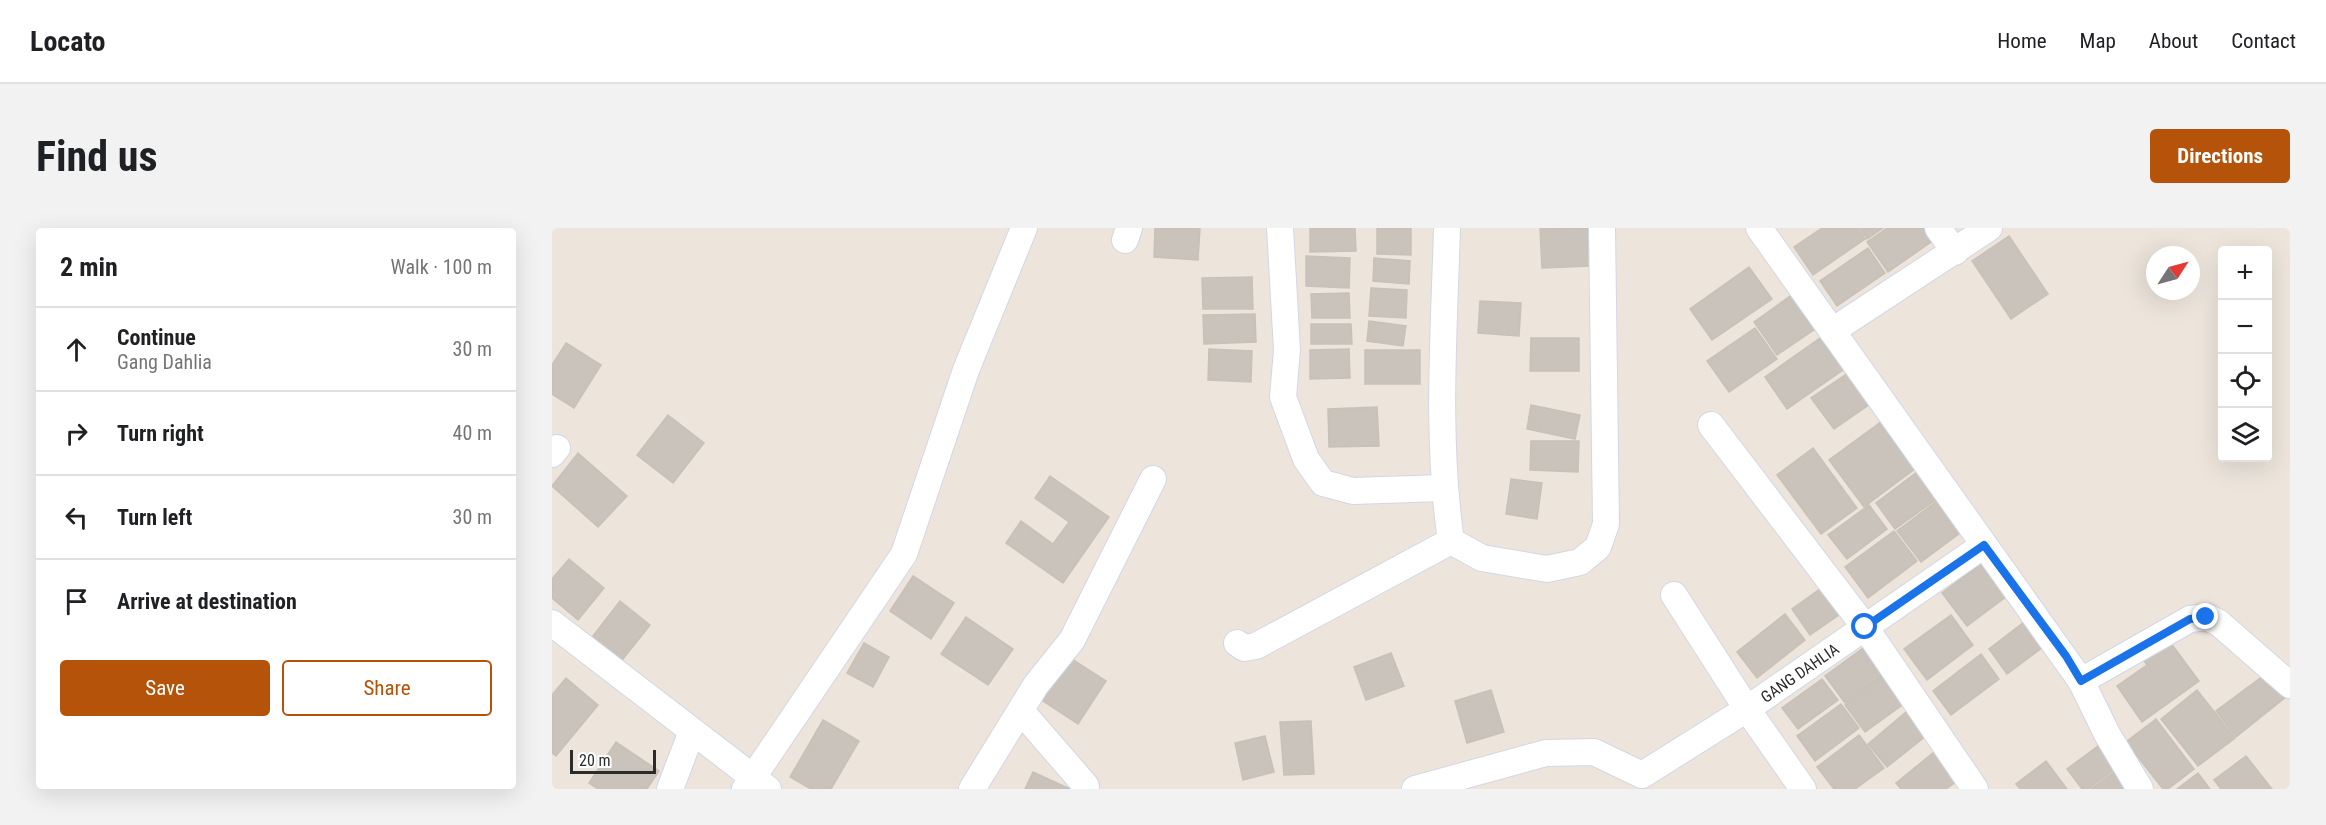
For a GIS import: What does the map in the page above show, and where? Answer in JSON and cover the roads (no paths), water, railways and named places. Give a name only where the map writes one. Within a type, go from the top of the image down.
[{"type":"street","points":[[552,623],[692,731],[755,785],[904,554],[966,370],[1024,228]]},
{"type":"street","points":[[1280,228],[1287,350],[1282,397],[1306,459],[1323,483],[1353,491],[1443,488]]},
{"type":"street","points":[[1447,228],[1442,432],[1443,488],[1451,541]]},
{"type":"street","points":[[1451,541],[1482,558],[1547,569],[1580,562],[1598,547],[1606,524],[1602,228]]},
{"type":"street","points":[[1759,228],[1984,545],[2066,656],[2107,734],[2140,789]]},
{"type":"street","points":[[1938,228],[1955,252]]},
{"type":"street","points":[[1832,331],[1989,228]]},
{"type":"street","points":[[1711,425],[1865,627],[1975,789]]},
{"type":"street","points":[[972,789],[1036,685],[1072,640],[1153,479]]},
{"type":"street","points":[[1237,643],[1244,648],[1256,646],[1451,541]]},
{"type":"street","name":"GANG DAHLIA","points":[[1641,782],[1984,545]]},
{"type":"street","points":[[1674,595],[1747,709],[1803,789]]},
{"type":"street","points":[[2081,681],[2190,619],[2206,617],[2219,623],[2290,685]]},
{"type":"street","points":[[1021,711],[1086,786]]},
{"type":"street","points":[[670,789],[692,731]]},
{"type":"street","points":[[1415,789],[1546,753],[1594,752],[1641,782]]}]
